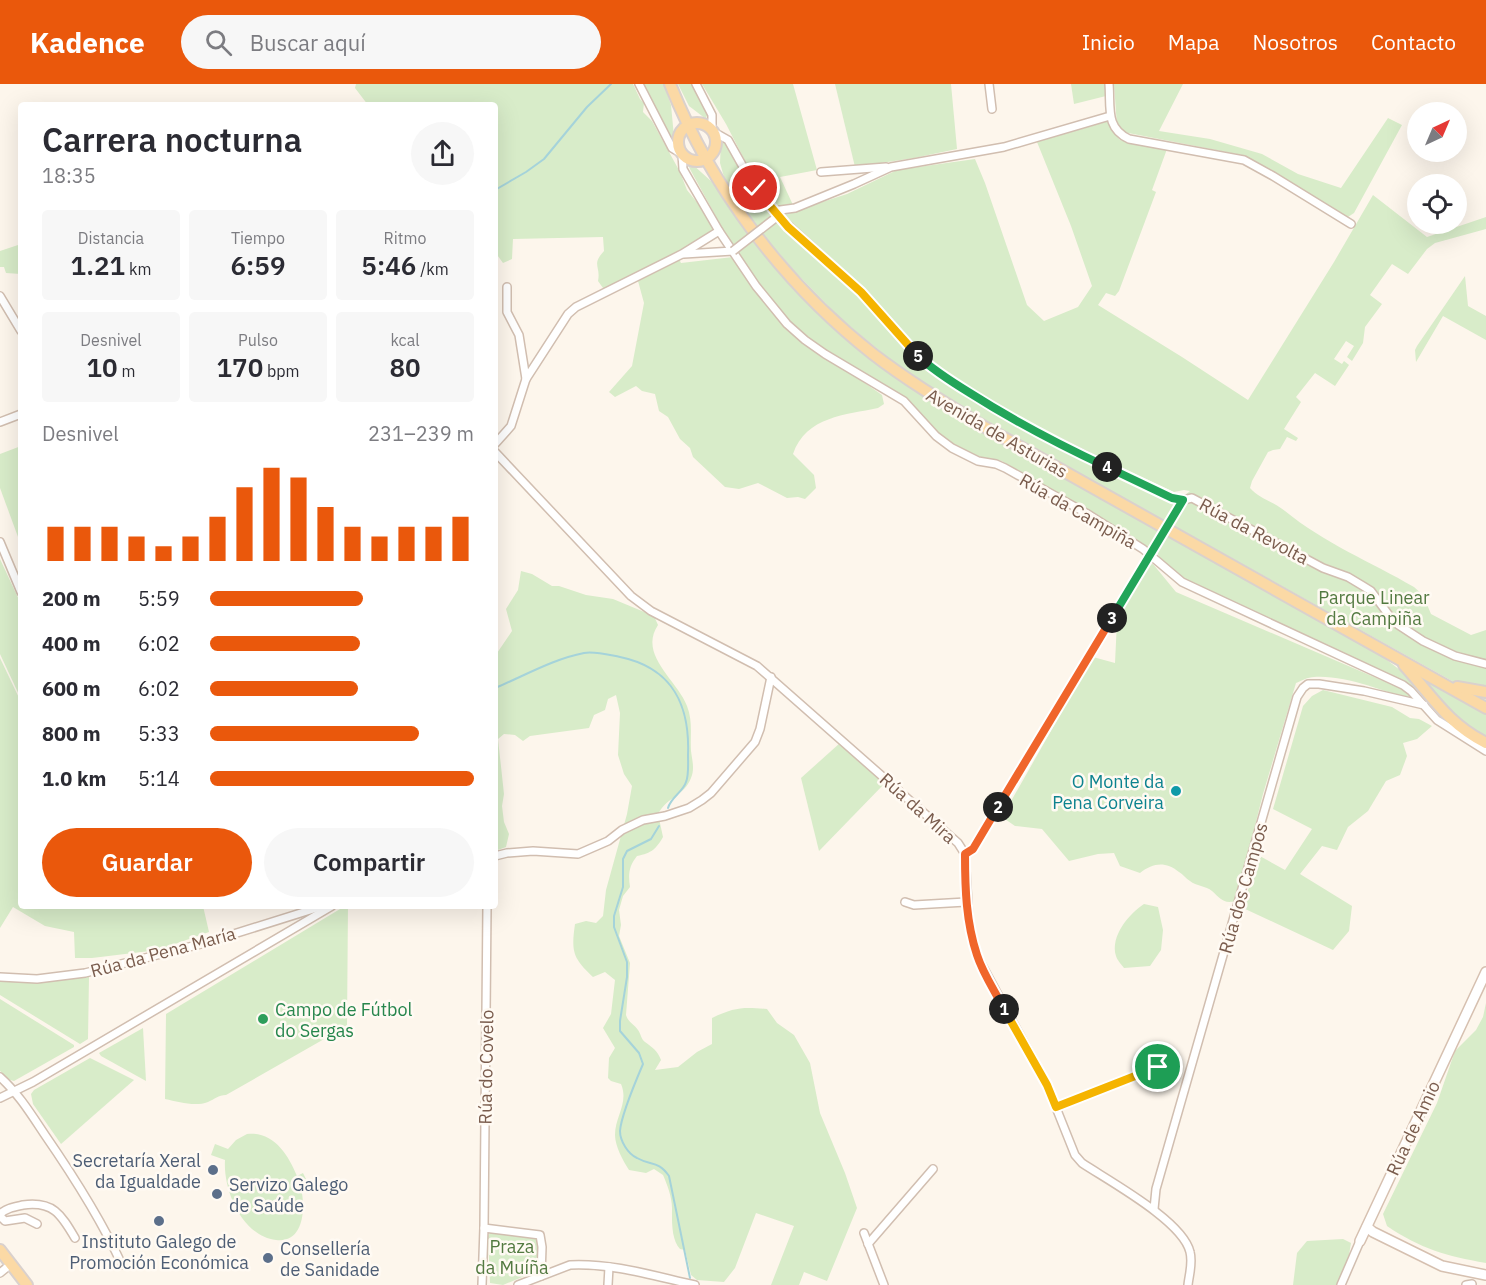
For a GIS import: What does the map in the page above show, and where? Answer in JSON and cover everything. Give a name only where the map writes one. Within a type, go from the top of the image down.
[{"type":"main road","points":[[670,84],[688,125],[709,156],[716,176]]},
{"type":"main road","points":[[677,101],[688,113],[712,131],[716,144],[709,156],[693,161]]},
{"type":"main road","points":[[677,101],[680,133],[678,146],[682,154],[716,176]]},
{"type":"main road","points":[[680,133],[688,125],[702,124]]},
{"type":"main road","name":"Avenida de Asturias","points":[[716,176],[748,224],[791,277],[833,320],[895,370],[983,426],[1486,708]]},
{"type":"main road","points":[[1398,658],[1450,719],[1486,743]]},
{"type":"main road","points":[[1439,681],[1465,689],[1486,692]]},
{"type":"main road","points":[[0,1250],[27,1285]]},
{"type":"street","points":[[639,84],[672,148],[682,154]]},
{"type":"street","points":[[696,84],[712,115],[712,131]]},
{"type":"street","points":[[989,84],[992,109]]},
{"type":"street","points":[[1109,84],[1110,116],[1116,131],[1129,139],[1244,160],[1351,224]]},
{"type":"street","points":[[821,172],[891,166],[1004,147],[1110,116]]},
{"type":"street","name":"Rúa da Revolta","points":[[712,131],[728,140],[755,188],[776,213],[861,292],[905,344],[946,378],[1053,441],[1172,498],[1183,500],[1192,498],[1323,568],[1348,577],[1371,591],[1386,612],[1405,630],[1455,656],[1486,664]]},
{"type":"street","name":"Rúa da Campiña","points":[[682,154],[683,169],[719,231],[771,307],[805,340],[904,401],[936,436],[970,458],[1005,468],[1153,552],[1161,566],[1182,582],[1403,685],[1443,724],[1486,751]]},
{"type":"street","points":[[682,254],[733,251],[776,213],[795,208],[854,184],[891,166]]},
{"type":"street","points":[[498,441],[511,426],[526,379],[568,314],[576,307],[682,254],[719,231]]},
{"type":"street","points":[[507,287],[507,312],[519,335],[526,379]]},
{"type":"street","points":[[0,296],[18,327]]},
{"type":"street","points":[[0,422],[18,415]]},
{"type":"street","name":"Rúa da Mira","points":[[498,455],[631,596],[651,611],[757,666],[958,843],[965,854],[966,902],[977,956],[1047,1085],[1078,1159],[1154,1209],[1185,1241],[1190,1250],[1191,1259],[1188,1285]]},
{"type":"street","points":[[965,854],[973,849],[1183,500]]},
{"type":"street","points":[[0,542],[18,585]]},
{"type":"street","points":[[498,855],[533,851],[578,854],[608,841],[622,830],[643,820],[681,810],[702,800],[755,742],[771,677]]},
{"type":"street","name":"Rúa dos Campos","points":[[1154,1209],[1156,1189],[1298,697],[1308,684],[1320,684],[1364,691],[1424,705]]},
{"type":"street","points":[[905,902],[914,905],[966,902]]},
{"type":"street","name":"Rúa da Pena María","points":[[0,977],[37,979],[85,973],[205,943],[313,909]]},
{"type":"street","points":[[0,1098],[219,974],[327,909]]},
{"type":"street","name":"Rúa do Covelo","points":[[482,1285],[488,909]]},
{"type":"street","name":"Rúa de Amio","points":[[1341,1285],[1486,972]]},
{"type":"street","points":[[1056,1107],[1158,1067]]},
{"type":"street","points":[[0,1077],[15,1090],[77,1183],[105,1230],[122,1265]]},
{"type":"street","points":[[868,1244],[933,1169]]},
{"type":"street","points":[[37,1224],[25,1218],[5,1221],[0,1215],[11,1207],[44,1204],[64,1219],[75,1238]]},
{"type":"street","points":[[1374,1211],[1378,1227],[1385,1236]]},
{"type":"street","points":[[1367,1227],[1442,1266],[1486,1275]]},
{"type":"street","points":[[484,1228],[540,1235],[541,1276]]},
{"type":"street","points":[[864,1233],[884,1285]]},
{"type":"street","points":[[1360,1241],[1368,1237],[1385,1236]]},
{"type":"street","points":[[0,1273],[10,1264]]},
{"type":"street","points":[[518,1285],[531,1283],[541,1276],[570,1264],[625,1268],[695,1285]]},
{"type":"street","points":[[608,1285],[609,1267]]},
{"type":"green space","points":[[356,84],[633,84],[644,103],[643,112],[652,121],[680,172],[687,190],[708,216],[715,231],[676,253],[681,263],[733,257],[731,244],[688,165],[692,164],[711,181],[757,245],[796,291],[842,335],[889,373],[987,435],[1383,657],[1413,680],[1464,735],[1434,713],[1418,695],[1183,580],[1160,559],[1151,547],[1147,547],[1069,500],[1020,474],[1002,461],[967,454],[936,433],[901,394],[858,371],[862,381],[882,395],[884,404],[878,408],[828,419],[807,432],[799,441],[793,454],[814,475],[816,488],[805,499],[787,498],[758,483],[739,489],[725,487],[693,457],[690,448],[680,439],[668,417],[659,411],[655,394],[642,391],[636,386],[615,397],[609,392],[632,366],[644,303],[638,281],[616,290],[603,288],[598,281],[597,263],[604,251],[603,237],[513,239],[512,259],[503,263],[498,256],[498,102],[366,102],[355,88]]},
{"type":"green space","points":[[643,84],[664,84],[671,105],[674,137],[670,137]]},
{"type":"green space","points":[[678,84],[692,84],[707,115],[706,119],[689,106]]},
{"type":"green space","points":[[702,84],[793,84],[817,170],[780,177],[793,205],[777,208],[760,190],[726,124]]},
{"type":"green space","points":[[835,84],[951,84],[957,149],[855,167]]},
{"type":"green space","points":[[1071,84],[1105,84],[1106,96],[1074,104]]},
{"type":"green space","points":[[1114,84],[1183,84],[1159,131],[1210,139],[1262,154],[1298,174],[1341,188],[1388,118],[1402,125],[1354,213],[1344,217],[1242,155],[1123,132],[1117,126]]},
{"type":"green space","name":"Parque Linear da Campiña","points":[[1109,121],[1111,129],[1120,140],[1167,149],[1152,190],[1156,192],[1119,291],[1115,296],[1106,293],[1098,305],[1248,400],[1373,195],[1407,221],[1407,234],[1423,234],[1427,237],[1436,234],[1467,234],[1467,223],[1486,217],[1486,229],[1435,243],[1427,249],[1408,274],[1392,264],[1370,295],[1382,304],[1365,327],[1363,343],[1352,361],[1347,357],[1354,346],[1346,341],[1334,359],[1342,364],[1344,361],[1349,365],[1335,386],[1315,373],[1296,397],[1301,402],[1284,429],[1298,438],[1296,441],[1287,437],[1280,449],[1268,452],[1250,488],[1316,533],[1414,587],[1423,595],[1431,614],[1471,635],[1486,630],[1486,700],[913,378],[841,319],[798,275],[747,213],[724,177],[720,163],[721,140],[724,140],[743,175],[778,223],[860,297],[885,327],[936,376],[990,409],[1073,454],[1174,504],[1190,491],[1174,492],[1077,447],[961,384],[918,352],[782,215],[847,194],[897,170],[975,159],[1027,305],[1044,321],[1078,307],[1092,286],[1037,142]]},
{"type":"green space","points":[[18,245],[18,274],[6,273],[4,267],[0,267],[0,251]]},
{"type":"green space","points":[[1465,276],[1468,306],[1486,316],[1486,340],[1443,316],[1416,362],[1417,346]]},
{"type":"green space","points":[[18,447],[18,537],[0,488],[0,454]]},
{"type":"green space","points":[[0,559],[18,598],[18,693],[0,654]]},
{"type":"green space","points":[[1153,564],[1176,592],[1402,689],[1409,693],[1415,702],[1339,679],[1312,677],[1296,683],[1263,794],[1236,901],[1222,900],[1210,889],[1192,883],[1169,866],[1154,865],[1140,873],[1120,866],[1114,853],[1098,854],[1069,861],[1042,829],[1015,826],[1002,817],[1093,657],[1115,663],[1117,621],[1148,565]]},
{"type":"green space","points":[[521,571],[532,574],[552,586],[613,599],[654,616],[658,625],[653,636],[656,657],[682,696],[689,712],[693,771],[684,789],[666,803],[658,814],[663,837],[656,847],[650,852],[637,856],[632,863],[630,887],[623,896],[619,910],[621,925],[619,936],[630,963],[626,1015],[661,1060],[655,1070],[678,1067],[712,1044],[712,1018],[733,1010],[767,1009],[777,1023],[794,1035],[810,1063],[820,1113],[857,1208],[827,1281],[804,1272],[799,1285],[771,1285],[794,1226],[756,1213],[735,1268],[724,1282],[697,1280],[691,1275],[685,1250],[680,1249],[675,1240],[671,1199],[663,1175],[654,1169],[646,1173],[629,1170],[620,1153],[615,1135],[623,1103],[623,1091],[621,1084],[608,1078],[609,1058],[615,1048],[603,1028],[611,1014],[615,980],[605,972],[593,977],[577,959],[573,941],[575,924],[586,921],[596,923],[603,916],[606,890],[627,814],[632,786],[624,774],[618,755],[620,713],[616,695],[608,699],[605,710],[594,715],[589,728],[530,736],[523,741],[515,735],[504,734],[498,739],[498,652],[512,631],[506,609],[518,590]]},
{"type":"green space","points":[[0,658],[18,696],[18,909],[204,909],[209,932],[158,950],[75,958],[74,932],[45,926],[13,907],[0,928]]},
{"type":"green space","points":[[1421,677],[1486,714],[1486,738],[1455,718],[1421,680]]},
{"type":"green space","points":[[1323,690],[1392,707],[1410,718],[1419,719],[1432,726],[1417,739],[1403,743],[1407,756],[1400,775],[1386,781],[1368,811],[1348,827],[1337,850],[1322,846],[1300,874],[1352,906],[1349,931],[1333,950],[1243,908],[1258,855],[1285,870],[1312,829],[1273,809],[1303,706],[1312,696]]},
{"type":"green space","points":[[498,739],[504,794],[502,806],[504,822],[509,834],[506,847],[498,850]]},
{"type":"green space","points":[[840,743],[885,783],[819,851],[801,778]]},
{"type":"green space","points":[[1144,904],[1158,907],[1163,930],[1161,950],[1150,966],[1124,968],[1116,956],[1118,933],[1132,914]]},
{"type":"green space","points":[[340,909],[348,909],[347,1026],[226,1095],[208,1102],[187,1104],[165,1099],[166,1014]]},
{"type":"green space","points":[[89,977],[88,1039],[80,1044],[0,995],[0,981],[25,982]]},
{"type":"green space","points":[[0,999],[74,1047],[14,1081],[10,1080],[0,1071]]},
{"type":"green space","points":[[1486,1003],[1486,1263],[1458,1258],[1423,1246],[1387,1226],[1383,1214],[1437,1103],[1455,1051],[1476,1030],[1483,1017]]},
{"type":"green space","points":[[143,1028],[146,1081],[99,1053]]},
{"type":"green space","points":[[90,1058],[134,1080],[61,1144],[33,1104],[31,1094],[34,1090]]},
{"type":"green space","points":[[247,1134],[265,1136],[272,1140],[284,1152],[297,1176],[303,1173],[306,1179],[299,1181],[303,1209],[299,1228],[294,1235],[286,1239],[276,1240],[264,1237],[244,1221],[227,1185],[225,1160],[211,1155],[215,1144],[228,1149],[236,1140]]},
{"type":"green space","name":"Praza da Muíña","points":[[496,1232],[535,1237],[539,1241],[539,1270],[503,1285],[490,1283],[488,1236]]},
{"type":"green space","points":[[1343,1239],[1351,1243],[1348,1261],[1338,1285],[1293,1285],[1297,1253],[1307,1241]]},
{"type":"waterway","points":[[498,188],[544,159],[587,107],[611,84]]},
{"type":"waterway","points":[[498,687],[550,664],[584,653],[620,657],[638,662],[653,670],[675,691],[686,720],[688,737],[687,779],[668,808]]},
{"type":"waterway","points":[[659,826],[651,839],[627,851],[623,859],[623,887],[614,916],[614,927],[627,962],[620,1031],[639,1053],[643,1064],[626,1107],[620,1135],[631,1154],[658,1165],[669,1176],[690,1278]]},
{"type":"place","name":"O Monte da Pena Corveira","points":[[1176,791]]},
{"type":"place","name":"Campo de Fútbol do Sergas","points":[[263,1019]]},
{"type":"place","name":"Secretaría Xeral da Igualdade","points":[[213,1170]]},
{"type":"place","name":"Servizo Galego de Saúde","points":[[217,1194]]},
{"type":"place","name":"Instituto Galego de Promoción Económica","points":[[159,1221]]},
{"type":"place","name":"Consellería de Sanidade","points":[[268,1258]]},
{"type":"route","points":[[755,188],[788,227],[861,292],[905,344],[946,378],[1053,441],[1172,498],[1183,500],[973,849],[965,854],[969,923],[977,956],[1047,1085],[1056,1107],[1158,1067]]}]
